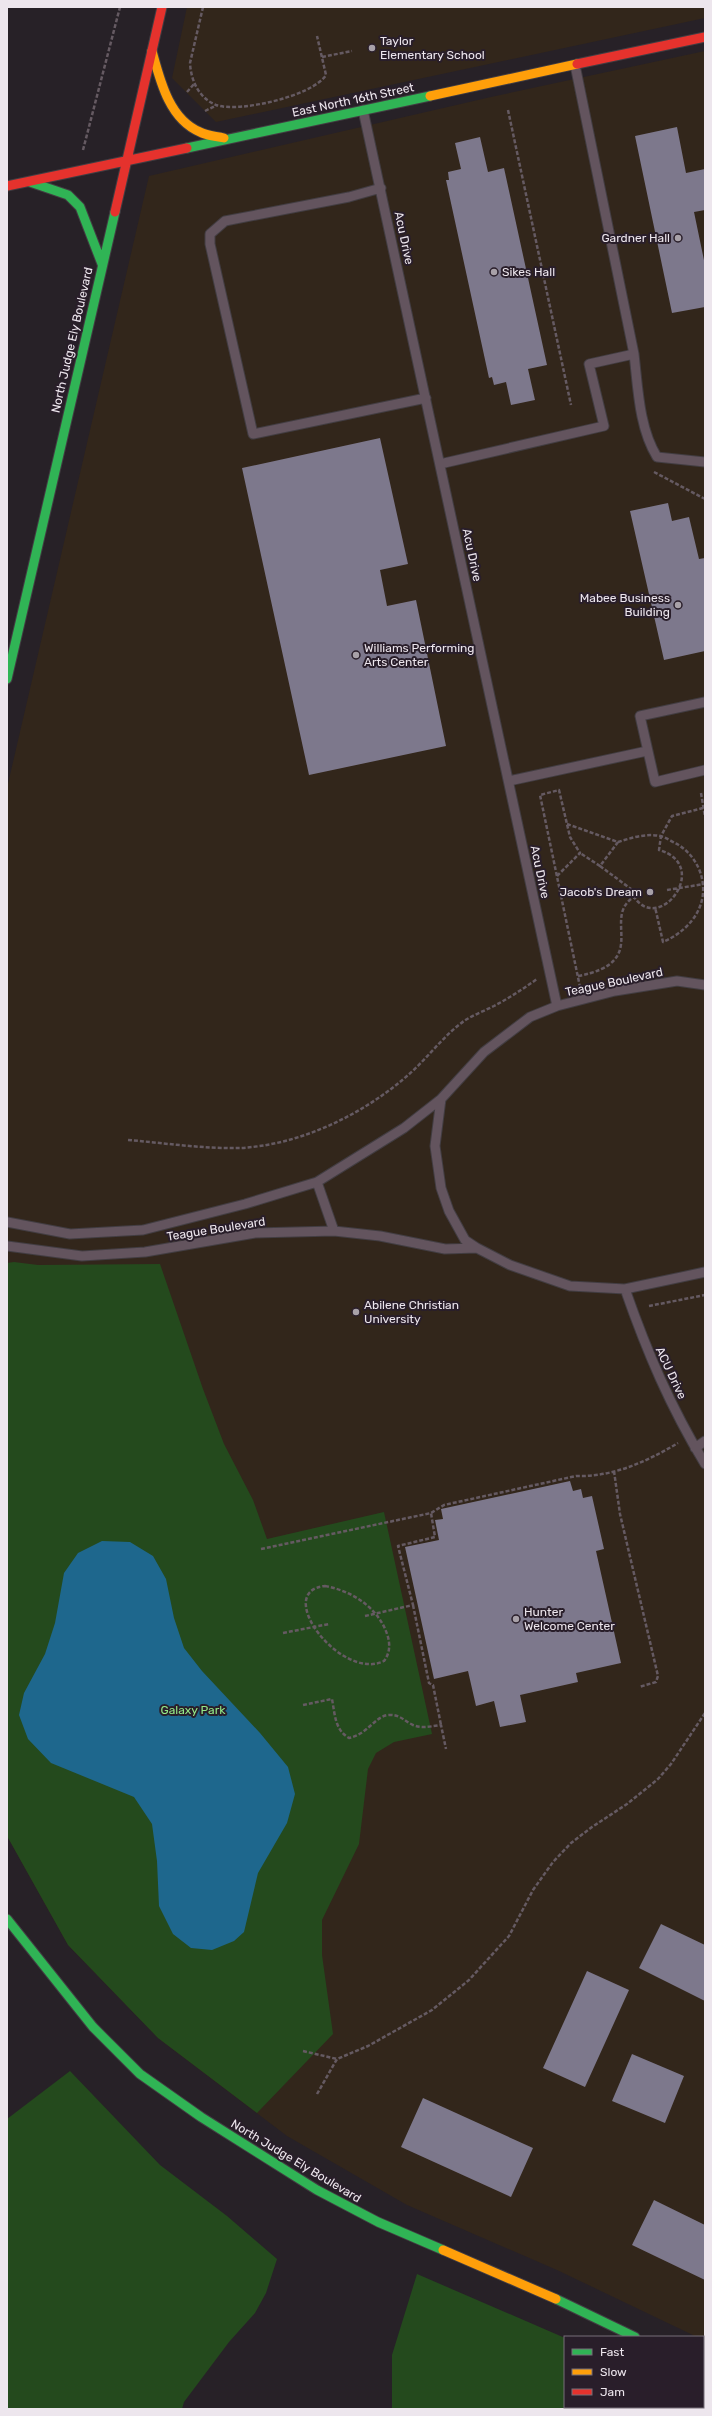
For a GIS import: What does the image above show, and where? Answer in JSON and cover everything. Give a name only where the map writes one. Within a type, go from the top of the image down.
[{"type":"main road","name":"North Judge Ely Boulevard","points":[[7,679],[125,161],[162,7]]},
{"type":"main road","name":"East North 16th Street","points":[[7,186],[705,37]]},
{"type":"main road","points":[[152,51],[164,92],[176,112],[197,131],[227,139]]},
{"type":"main road","points":[[30,182],[68,195],[80,207],[102,264]]},
{"type":"main road","name":"North Judge Ely Boulevard","points":[[7,1919],[93,2028],[140,2074],[201,2117],[317,2190],[378,2222],[546,2294],[633,2336]]},
{"type":"lane","points":[[576,64],[634,354],[640,405],[649,444],[657,456],[705,462]]},
{"type":"lane","name":"Acu Drive","points":[[363,110],[557,1006]]},
{"type":"lane","points":[[381,188],[349,197],[224,221],[210,234],[210,244],[254,434],[426,398]]},
{"type":"lane","points":[[440,464],[604,426],[589,364],[634,354]]},
{"type":"lane","points":[[705,702],[640,716],[655,782],[705,770]]},
{"type":"lane","points":[[509,781],[648,750]]},
{"type":"lane","name":"Teague Boulevard","points":[[7,1222],[70,1234],[143,1230],[245,1204],[317,1182],[404,1128],[442,1099],[484,1052],[530,1017],[557,1006],[615,991],[677,981],[705,985]]},
{"type":"lane","name":"Teague Boulevard","points":[[442,1099],[435,1146],[441,1188],[449,1211],[465,1240],[477,1248],[510,1265],[570,1286],[625,1289],[705,1272]]},
{"type":"lane","points":[[317,1182],[334,1230]]},
{"type":"lane","name":"Teague Boulevard","points":[[7,1246],[82,1256],[146,1252],[255,1233],[334,1230],[380,1236],[445,1249],[477,1248]]},
{"type":"lane","points":[[7,1253],[30,1250]]},
{"type":"lane","name":"ACU Drive","points":[[625,1289],[647,1353],[695,1448],[705,1464]]},
{"type":"lane","points":[[695,1448],[705,1441]]},
{"type":"path","points":[[77,172],[120,7]]},
{"type":"path","points":[[203,7],[190,63],[190,72],[200,93],[217,105],[236,106],[265,103],[315,86],[326,75],[317,36]]},
{"type":"path","points":[[322,57],[352,51]]},
{"type":"path","points":[[508,110],[571,405]]},
{"type":"path","points":[[583,999],[540,795],[559,790],[570,837],[580,853],[631,889],[634,897],[640,904],[655,907],[670,903],[680,890],[681,868],[673,856],[659,850],[661,836],[672,816],[703,808]]},
{"type":"path","points":[[700,793],[705,817]]},
{"type":"path","points":[[567,824],[618,842],[640,836],[661,836],[683,848],[691,855],[696,863],[704,884],[702,906],[691,924],[681,933],[663,942],[655,907]]},
{"type":"path","points":[[600,866],[618,842]]},
{"type":"path","points":[[557,876],[580,853]]},
{"type":"path","points":[[667,890],[680,890],[704,884]]},
{"type":"path","points":[[578,976],[605,969],[617,956],[623,939],[621,919],[623,906],[634,897]]},
{"type":"path","points":[[128,1140],[217,1148],[240,1148],[265,1146],[310,1132],[348,1116],[379,1098],[407,1076],[464,1021],[516,994],[549,970]]},
{"type":"path","points":[[649,1306],[705,1295]]},
{"type":"path","points":[[260,1550],[431,1513],[444,1505],[576,1476],[588,1477],[634,1466],[689,1436]]},
{"type":"path","points":[[614,1471],[620,1514],[658,1676],[656,1682],[638,1687]]},
{"type":"path","points":[[431,1513],[435,1537],[398,1546],[413,1605],[429,1683],[433,1685],[446,1749]]},
{"type":"path","points":[[319,1587],[333,1587],[349,1594],[376,1614],[386,1631],[389,1647],[387,1657],[378,1663],[357,1661],[336,1651],[324,1641],[314,1627],[306,1606],[308,1593],[319,1587]]},
{"type":"path","points":[[365,1616],[413,1605]]},
{"type":"path","points":[[283,1633],[329,1624]]},
{"type":"path","points":[[303,1705],[332,1699],[336,1723],[341,1733],[349,1738],[360,1736],[378,1720],[388,1715],[402,1716],[412,1725],[424,1728],[441,1725]]},
{"type":"path","points":[[302,2051],[337,2059],[368,2046],[432,2010],[469,1980],[508,1936],[533,1890],[553,1862],[571,1843],[627,1804],[658,1779],[671,1764],[705,1713]]},
{"type":"path","points":[[317,2094],[337,2059]]},
{"type":"shaded area","name":"Taylor Elementary School","points":[[187,7],[705,7],[705,18],[216,122],[172,78]]},
{"type":"shaded area","name":"Abilene Christian University","points":[[705,51],[705,2341],[704,2336],[695,2336],[557,2270],[407,2205],[287,2136],[158,2038],[68,1945],[7,1836],[7,788],[149,176],[491,97]]},
{"type":"green space","name":"Galaxy Park","points":[[14,1262],[38,1265],[160,1264],[203,1389],[224,1444],[253,1500],[267,1539],[384,1512],[432,1734],[394,1742],[376,1753],[368,1769],[359,1844],[322,1920],[322,1955],[333,2034],[257,2113],[158,2038],[68,1945],[7,1836],[7,1263]]},
{"type":"green space","points":[[70,2071],[160,2165],[227,2216],[277,2259],[266,2293],[255,2313],[229,2342],[184,2402],[182,2409],[7,2409],[7,2119]]},
{"type":"green space","points":[[417,2274],[564,2338],[564,2408],[702,2409],[392,2409],[392,2355]]},
{"type":"water","points":[[102,1541],[130,1542],[153,1556],[166,1579],[174,1618],[184,1648],[202,1671],[260,1733],[288,1767],[295,1794],[287,1823],[258,1873],[244,1932],[234,1941],[212,1950],[191,1948],[173,1934],[159,1906],[157,1861],[152,1824],[134,1797],[51,1763],[28,1739],[19,1715],[24,1693],[45,1654],[55,1623],[64,1573],[78,1553]]},
{"type":"building","name":"Gardner Hall","points":[[677,127],[686,173],[705,169],[705,210],[694,212],[705,265],[705,307],[672,313],[635,136]]},
{"type":"building","name":"Sikes Hall","points":[[480,137],[488,172],[504,168],[547,365],[528,369],[535,400],[511,405],[506,382],[494,385],[492,377],[489,378],[446,180],[449,180],[448,172],[461,169],[455,143]]},
{"type":"building","name":"Williams Performing Arts Center","points":[[380,438],[408,564],[380,570],[387,606],[416,600],[446,746],[309,775],[242,468]]},
{"type":"building","name":"Mabee Business Building","points":[[668,503],[672,521],[689,517],[699,559],[705,558],[705,651],[664,660],[630,511]]},
{"type":"building","name":"Hunter Welcome Center","points":[[570,1481],[573,1491],[581,1489],[583,1498],[592,1496],[604,1549],[596,1551],[621,1663],[576,1673],[578,1682],[520,1695],[526,1722],[500,1727],[494,1701],[476,1706],[468,1671],[434,1679],[405,1547],[439,1540],[435,1520],[443,1519],[441,1509]]},
{"type":"building","points":[[661,1924],[705,1945],[705,2001],[639,1968]]},
{"type":"building","points":[[587,1971],[629,1990],[585,2087],[543,2068]]},
{"type":"building","points":[[632,2054],[684,2076],[665,2123],[612,2101]]},
{"type":"building","points":[[423,2098],[533,2148],[511,2197],[401,2147]]},
{"type":"building","points":[[654,2200],[705,2225],[705,2280],[632,2245]]},
{"type":"traffic: fast","points":[[187,148],[430,96]]},
{"type":"traffic: fast","points":[[30,182],[68,195],[80,207],[102,264]]},
{"type":"traffic: fast","points":[[7,679],[115,212]]},
{"type":"traffic: fast","points":[[7,1919],[93,2027],[140,2074],[201,2117],[317,2190],[378,2222],[443,2250]]},
{"type":"traffic: fast","points":[[556,2299],[633,2336]]},
{"type":"traffic: slow","points":[[152,51],[167,98],[181,118],[189,126],[203,133],[224,138]]},
{"type":"traffic: slow","points":[[430,96],[577,64]]},
{"type":"traffic: slow","points":[[443,2250],[556,2299]]},
{"type":"traffic: jam","points":[[115,212],[162,7]]},
{"type":"traffic: jam","points":[[577,64],[705,37]]},
{"type":"traffic: jam","points":[[7,186],[187,148]]},
{"type":"place","name":"Taylor Elementary School","points":[[372,48]]},
{"type":"place","name":"Gardner Hall","points":[[678,238]]},
{"type":"place","name":"Sikes Hall","points":[[494,272]]},
{"type":"place","name":"Mabee Business Building","points":[[678,605]]},
{"type":"place","name":"Williams Performing Arts Center","points":[[356,655]]},
{"type":"place","name":"Jacob's Dream","points":[[650,892]]},
{"type":"place","name":"Abilene Christian University","points":[[356,1312]]},
{"type":"place","name":"Hunter Welcome Center","points":[[516,1619]]}]
